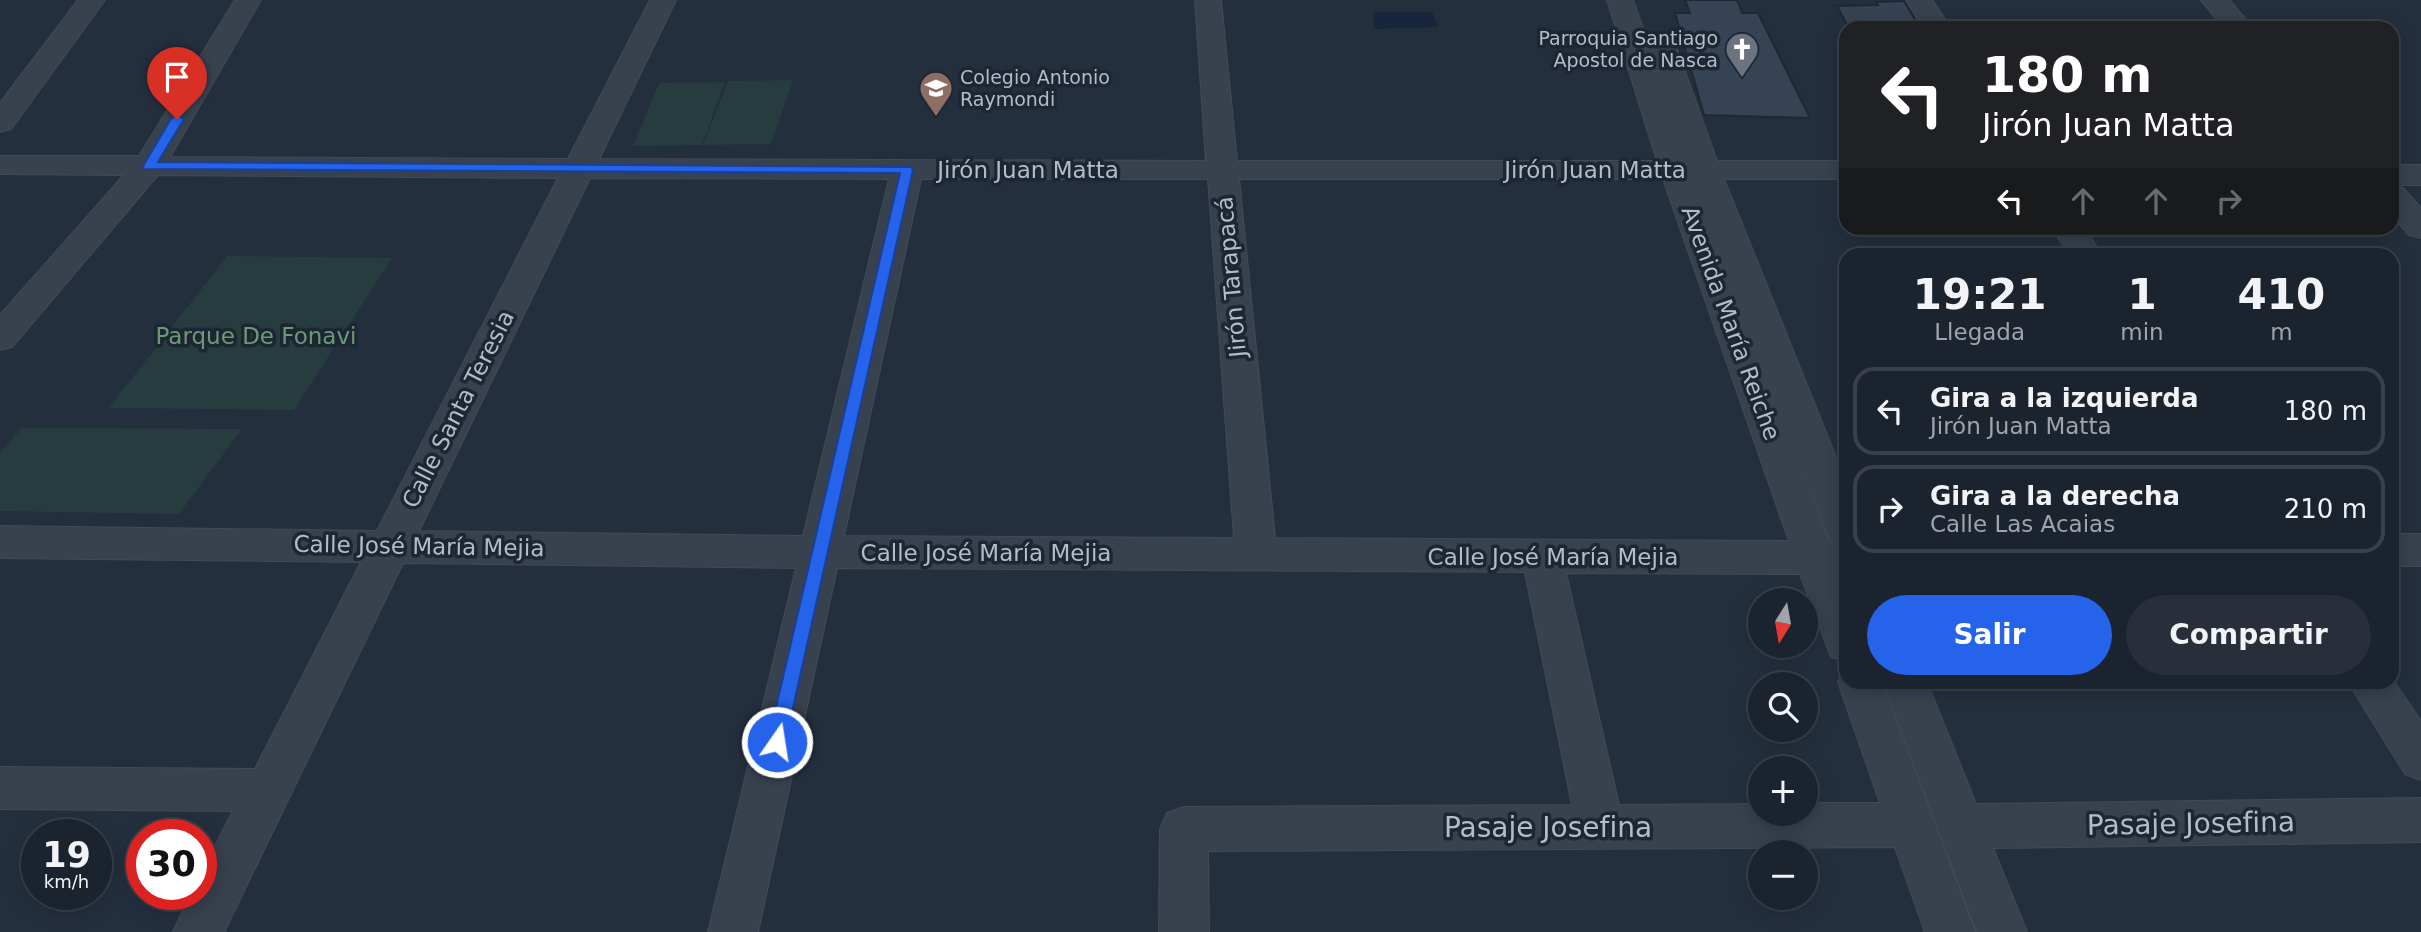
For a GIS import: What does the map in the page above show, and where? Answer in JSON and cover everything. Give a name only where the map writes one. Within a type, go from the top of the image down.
[{"type":"street","points":[[0,123],[92,0]]},
{"type":"street","points":[[0,338],[149,166],[248,0]]},
{"type":"street","name":"Calle Santa Teresia","points":[[198,932],[663,0]]},
{"type":"street","name":"Jirón Tarapacá","points":[[1208,0],[1256,555]]},
{"type":"street","name":"Avenida María Reiche","points":[[1620,0],[1839,515]]},
{"type":"street","name":"Avenida María Reiche","points":[[1646,0],[1690,169],[1831,558],[1839,604]]},
{"type":"street","points":[[1919,0],[1932,21]]},
{"type":"street","points":[[2214,0],[2233,21]]},
{"type":"street","name":"Jirón Juan Matta","points":[[0,165],[907,170],[1839,170]]},
{"type":"street","points":[[733,932],[907,170]]},
{"type":"street","points":[[2399,175],[2421,175]]},
{"type":"street","points":[[2399,203],[2421,228]]},
{"type":"street","name":"Calle José María Mejia","points":[[0,542],[821,552],[1831,558]]},
{"type":"street","points":[[2399,550],[2421,550]]},
{"type":"street","points":[[1542,557],[1600,827]]},
{"type":"street","points":[[1862,689],[1950,932]]},
{"type":"street","points":[[1908,689],[2002,932]]},
{"type":"street","points":[[2375,689],[2421,760]]},
{"type":"street","points":[[0,788],[268,790]]},
{"type":"street","name":"Pasaje Josefina","points":[[1961,826],[2421,820]]},
{"type":"street","name":"Pasaje Josefina","points":[[1184,932],[1184,829],[1911,825]]},
{"type":"green space","points":[[793,80],[771,144],[703,145],[728,81]]},
{"type":"green space","points":[[725,82],[702,145],[633,146],[659,83]]},
{"type":"green space","name":"Parque De Fonavi","points":[[227,256],[392,258],[294,410],[109,408]]},
{"type":"green space","points":[[22,428],[242,429],[179,514],[0,511],[0,452]]},
{"type":"water","points":[[1373,12],[1432,12],[1438,27],[1374,29]]},
{"type":"building","name":"Parroquia Santiago Apostol de Nasca","points":[[1685,0],[1737,0],[1742,13],[1758,13],[1810,118],[1704,115],[1675,13],[1690,13]]},
{"type":"building","points":[[1904,1],[1916,21],[1845,21],[1837,6],[1878,5],[1876,2]]},
{"type":"place","name":"Parroquia Santiago Apostol de Nasca","points":[[1742,79]]},
{"type":"place","name":"Colegio Antonio Raymondi","points":[[936,118]]},
{"type":"route","points":[[177,119],[149,166],[907,170],[777,742]]}]
